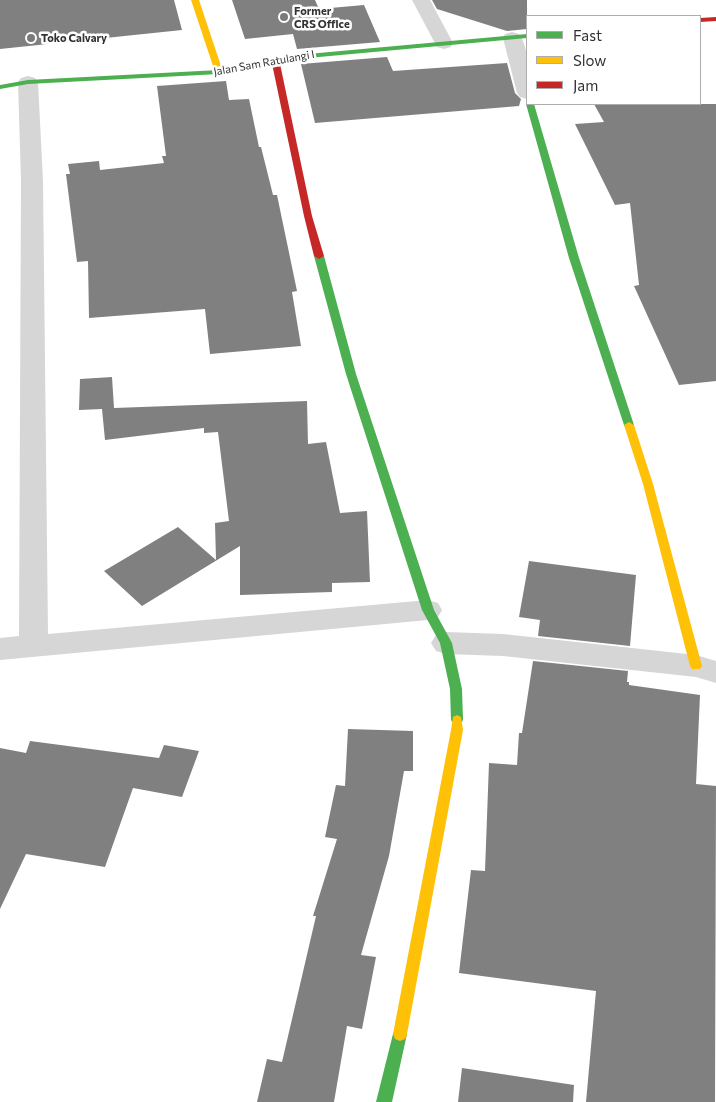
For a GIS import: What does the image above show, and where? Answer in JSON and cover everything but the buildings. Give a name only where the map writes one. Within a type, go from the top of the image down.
[{"type":"street","points":[[195,0],[219,72]]},
{"type":"street","points":[[422,0],[444,43]]},
{"type":"street","points":[[701,20],[716,19]]},
{"type":"street","points":[[519,37],[526,86]]},
{"type":"street","name":"Jalan Sam Ratulangi I","points":[[0,87],[28,82],[219,72],[275,59],[519,37]]},
{"type":"street","points":[[275,59],[308,216],[348,365],[428,610],[446,643],[456,689],[457,730],[407,1002],[384,1102]]},
{"type":"street","points":[[28,82],[32,181],[34,646]]},
{"type":"street","points":[[446,643],[503,645],[706,669],[574,258],[530,105]]},
{"type":"street","points":[[0,650],[428,610]]},
{"type":"traffic: fast","points":[[0,87],[28,82],[219,72],[275,59],[526,36]]},
{"type":"traffic: fast","points":[[530,105],[574,258],[629,425]]},
{"type":"traffic: fast","points":[[319,256],[351,374],[428,610],[446,643],[456,689],[457,720]]},
{"type":"traffic: fast","points":[[384,1102],[400,1034]]},
{"type":"traffic: slow","points":[[195,0],[219,72]]},
{"type":"traffic: slow","points":[[629,425],[648,484],[696,666]]},
{"type":"traffic: slow","points":[[400,1034],[457,730],[457,720]]},
{"type":"traffic: jam","points":[[701,20],[716,19]]},
{"type":"traffic: jam","points":[[275,59],[308,216],[319,256]]},
{"type":"place","name":"Former CRS Office","points":[[284,17]]},
{"type":"place","name":"Toko Calvary","points":[[31,38]]}]
